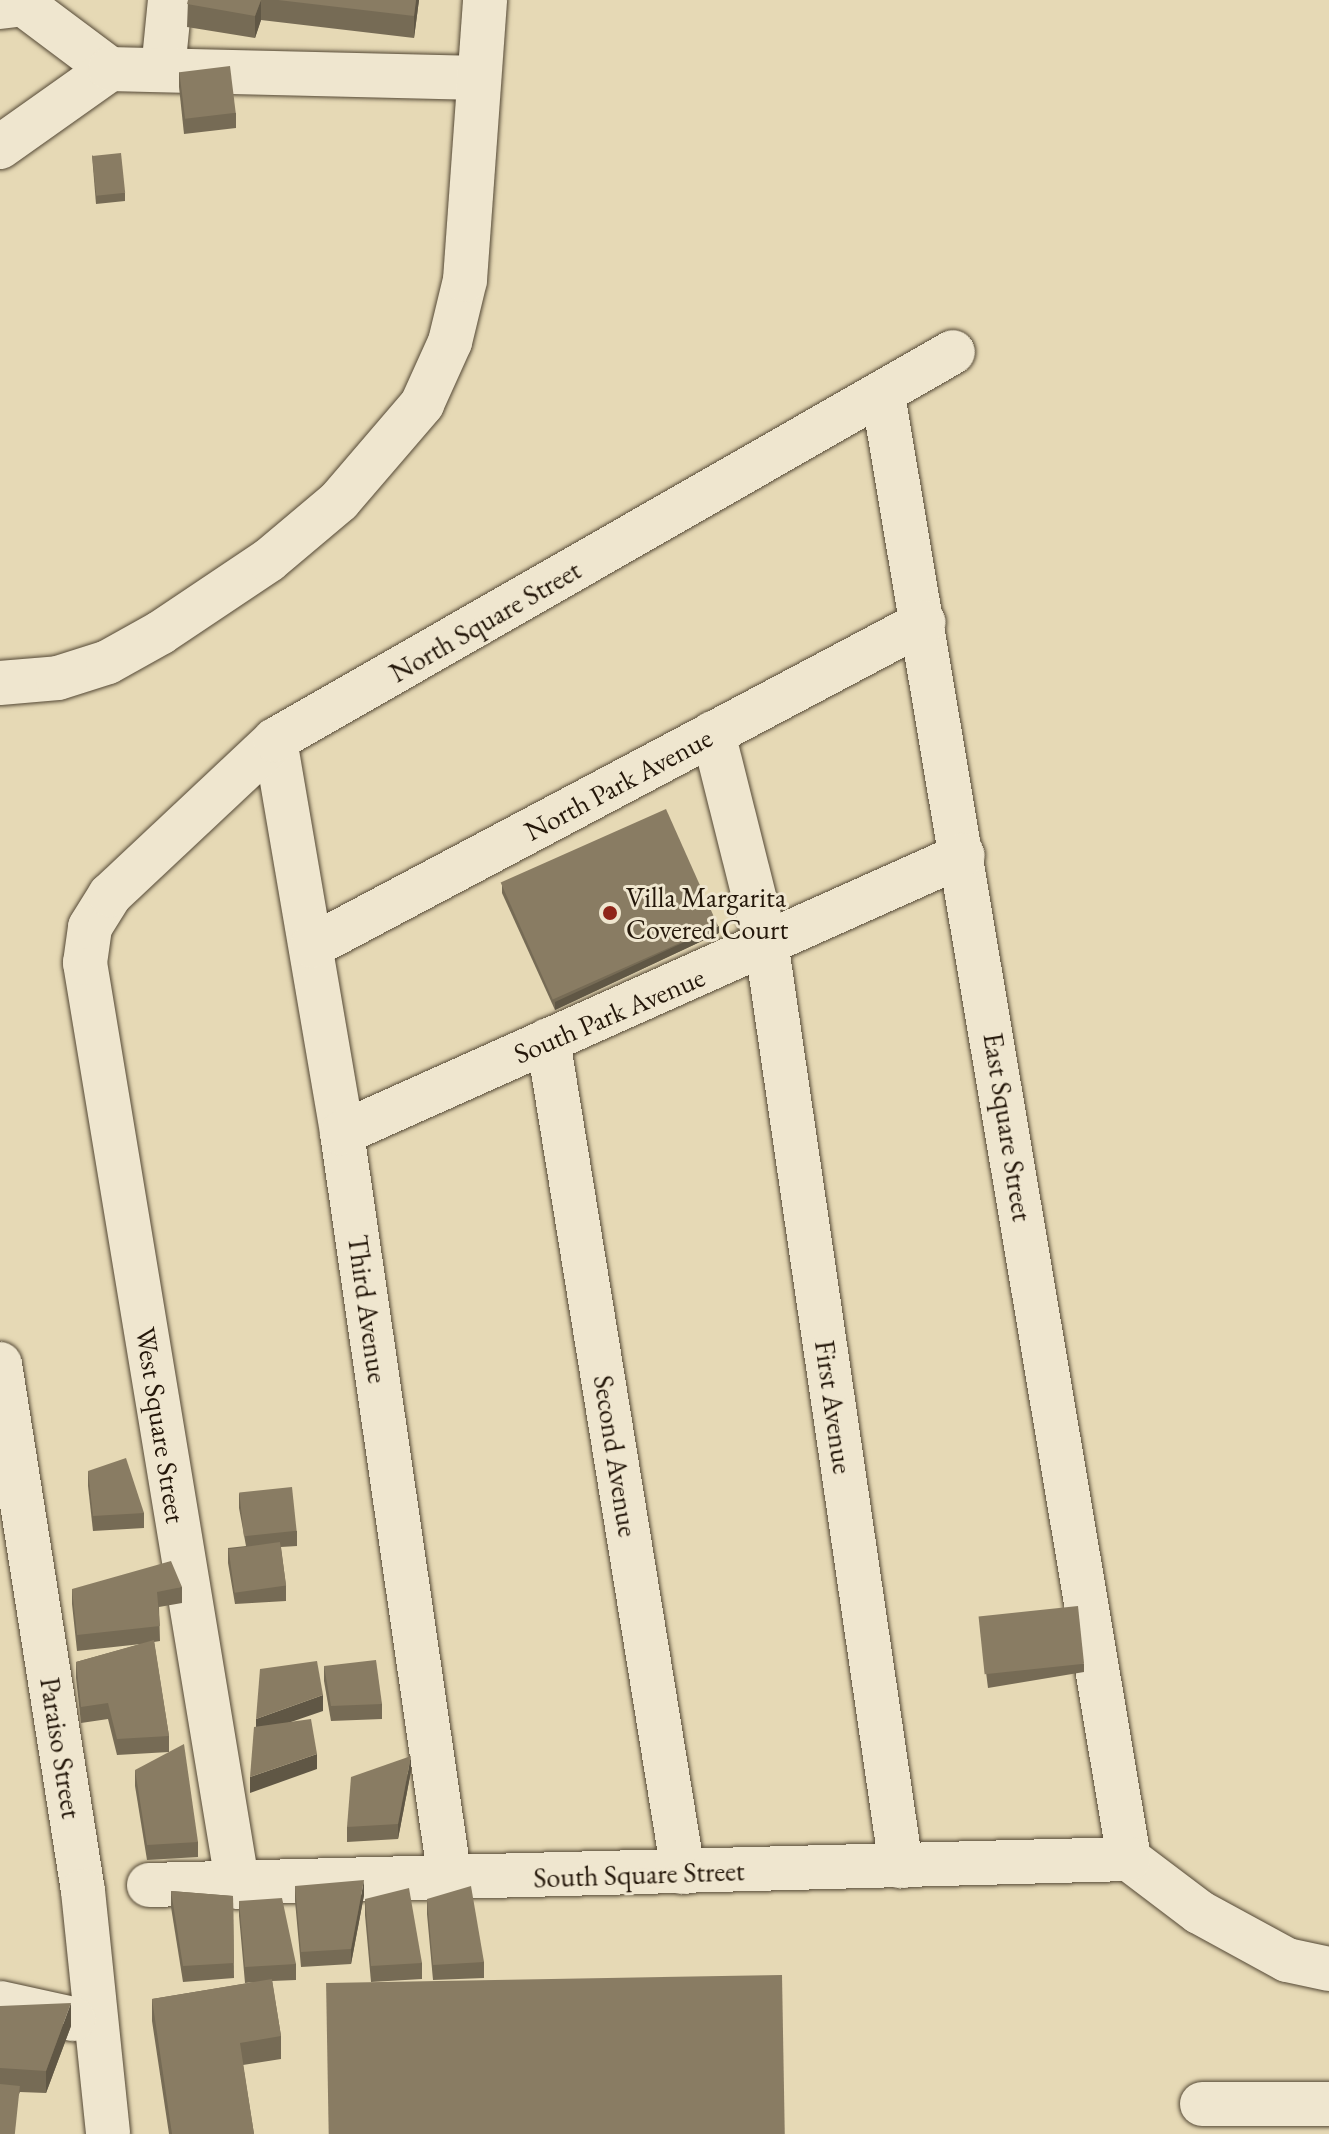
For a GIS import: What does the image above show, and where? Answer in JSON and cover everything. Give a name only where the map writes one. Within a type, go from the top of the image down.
[{"type":"street","points":[[163,70],[170,0]]},
{"type":"street","points":[[0,683],[83,670],[160,633],[269,560],[388,451],[422,404],[453,327],[465,280],[485,0]]},
{"type":"street","points":[[15,4],[110,69],[479,78]]},
{"type":"street","points":[[0,147],[110,69]]},
{"type":"street","name":"North Square Street","points":[[85,963],[90,927],[110,895],[275,740],[883,395],[953,352]]},
{"type":"street","name":"East Square Street","points":[[883,395],[924,622],[1129,1859]]},
{"type":"street","name":"North Park Avenue","points":[[312,946],[924,622]]},
{"type":"street","name":"First Avenue","points":[[713,733],[767,948],[901,1866]]},
{"type":"street","name":"Third Avenue","points":[[275,740],[342,1133],[450,1880]]},
{"type":"street","name":"South Park Avenue","points":[[342,1133],[548,1040],[767,948],[963,855]]},
{"type":"street","name":"West Square Street","points":[[85,963],[238,1887]]},
{"type":"street","name":"Second Avenue","points":[[548,1040],[683,1872]]},
{"type":"street","name":"Paraiso Street","points":[[0,1364],[98,2025],[108,2134]]},
{"type":"street","points":[[1129,1859],[1199,1912],[1287,1960],[1329,1969]]},
{"type":"street","name":"South Square Street","points":[[149,1885],[238,1887],[1129,1859]]},
{"type":"street","points":[[0,2003],[98,2025]]},
{"type":"street","points":[[1202,2104],[1329,2104]]},
{"type":"building","points":[[188,0],[261,0],[255,16],[187,4]]},
{"type":"building","points":[[278,0],[416,0],[414,16]]},
{"type":"building","points":[[230,66],[236,113],[185,119],[179,72]]},
{"type":"building","points":[[121,153],[125,193],[96,196],[92,156]]},
{"type":"building","name":"Villa Margarita Covered Court","points":[[666,809],[718,926],[553,1000],[501,883]]},
{"type":"building","points":[[126,1458],[144,1513],[93,1516],[88,1471]]},
{"type":"building","points":[[292,1487],[297,1531],[244,1536],[239,1493]]},
{"type":"building","points":[[280,1542],[286,1586],[235,1593],[229,1549]]},
{"type":"building","points":[[171,1561],[182,1587],[157,1592],[160,1626],[77,1635],[72,1589]]},
{"type":"building","points":[[1078,1606],[1084,1664],[985,1674],[979,1616]]},
{"type":"building","points":[[154,1640],[169,1736],[117,1739],[108,1703],[81,1707],[76,1662]]},
{"type":"building","points":[[376,1660],[382,1704],[331,1706],[324,1666]]},
{"type":"building","points":[[317,1661],[323,1695],[256,1719],[260,1669]]},
{"type":"building","points":[[311,1719],[317,1754],[250,1777],[254,1727]]},
{"type":"building","points":[[184,1744],[198,1842],[147,1845],[135,1770]]},
{"type":"building","points":[[411,1756],[398,1824],[347,1827],[351,1777]]},
{"type":"building","points":[[364,1880],[351,1949],[301,1952],[295,1886]]},
{"type":"building","points":[[471,1886],[484,1962],[433,1965],[427,1899]]},
{"type":"building","points":[[409,1888],[422,1963],[371,1966],[365,1899]]},
{"type":"building","points":[[171,1891],[233,1896],[234,1963],[183,1966]]},
{"type":"building","points":[[282,1898],[296,1964],[245,1967],[239,1901]]},
{"type":"building","points":[[782,1975],[785,2134],[329,2134],[326,1983]]},
{"type":"building","points":[[272,1979],[281,2036],[240,2043],[254,2134],[172,2134],[152,1999]]},
{"type":"building","points":[[71,2003],[46,2071],[0,2068],[0,2006]]},
{"type":"building","points":[[0,2084],[20,2086],[15,2134],[0,2134]]},
{"type":"place","name":"Villa Margarita Covered Court","points":[[610,913]]}]
